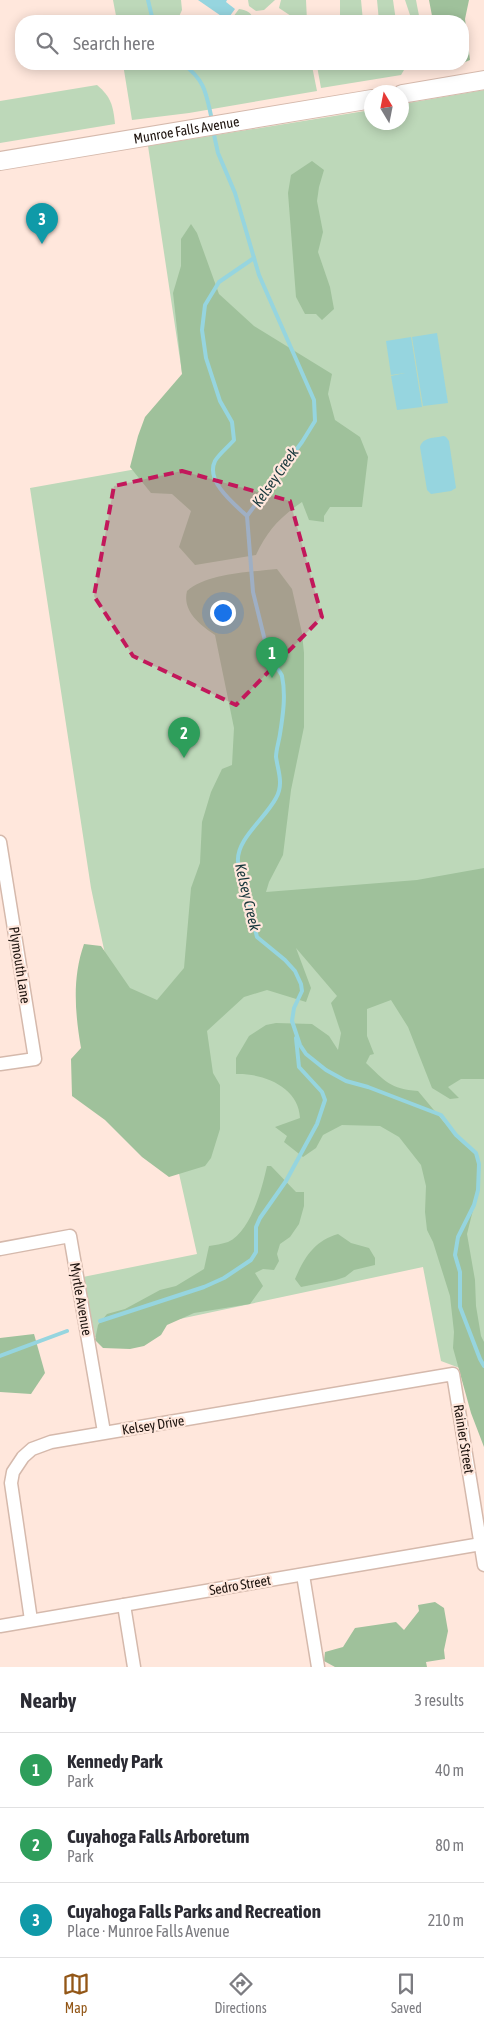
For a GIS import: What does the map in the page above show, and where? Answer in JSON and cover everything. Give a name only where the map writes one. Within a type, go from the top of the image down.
[{"type":"street","points":[[409,93],[484,80]]},
{"type":"street","name":"Munroe Falls Avenue","points":[[0,160],[364,100]]},
{"type":"street","name":"Plymouth Lane","points":[[0,842],[34,1059],[0,1064]]},
{"type":"street","name":"Myrtle Avenue","points":[[0,1249],[70,1236],[104,1432]]},
{"type":"street","name":"Kelsey Drive","points":[[31,1620],[11,1483],[13,1472],[23,1457],[41,1445],[104,1432],[453,1374]]},
{"type":"street","name":"Rainier Street","points":[[453,1374],[484,1564]]},
{"type":"street","name":"Sedro Street","points":[[0,1626],[480,1544]]},
{"type":"street","points":[[303,1575],[318,1667]]},
{"type":"street","points":[[124,1605],[134,1667]]},
{"type":"highlighted area","points":[[182,471],[290,501],[322,617],[236,705],[133,656],[94,596],[114,486]]},
{"type":"green space","points":[[113,0],[181,0],[182,10],[180,15],[116,15]]},
{"type":"green space","points":[[248,0],[275,0],[264,10],[256,11],[249,6]]},
{"type":"green space","points":[[281,0],[306,0],[307,15],[290,15],[279,8]]},
{"type":"green space","points":[[340,0],[361,0],[362,15],[340,15]]},
{"type":"green space","points":[[377,0],[393,0],[395,15],[378,15]]},
{"type":"green space","points":[[405,0],[416,0],[419,15],[410,15]]},
{"type":"green space","points":[[429,0],[469,0],[466,15],[432,15]]},
{"type":"green space","points":[[239,9],[245,10],[251,15],[234,15]]},
{"type":"green space","points":[[124,70],[313,70],[317,91],[189,113],[132,120]]},
{"type":"green space","points":[[318,70],[404,70],[401,75],[321,88]]},
{"type":"green space","points":[[97,85],[110,102],[115,124],[0,143],[0,101]]},
{"type":"green space","points":[[484,90],[484,1371],[473,1373],[441,1361],[423,1267],[95,1337],[83,1277],[197,1254],[167,1120],[113,992],[91,888],[30,488],[187,460],[184,386],[148,146],[364,111],[364,130],[409,130],[409,103]]},
{"type":"green space","points":[[312,161],[324,170],[317,201],[323,232],[318,252],[330,287],[334,309],[322,320],[316,314],[305,314],[296,297],[288,193],[291,175]]},
{"type":"green space","points":[[191,224],[197,233],[219,294],[254,326],[332,374],[328,394],[335,420],[360,437],[368,457],[362,507],[330,507],[324,516],[324,522],[309,520],[302,502],[275,525],[256,555],[195,565],[179,547],[191,511],[172,494],[151,493],[130,467],[145,417],[182,374],[173,293],[181,266],[181,239]]},
{"type":"green space","points":[[277,569],[292,589],[302,633],[304,653],[304,727],[291,790],[283,855],[266,892],[417,880],[484,868],[484,1079],[461,1079],[448,1087],[459,1098],[450,1099],[432,1088],[408,1027],[391,1000],[367,1009],[367,1036],[374,1054],[370,1055],[366,1063],[378,1075],[394,1086],[418,1091],[443,1121],[476,1153],[479,1164],[478,1190],[467,1234],[475,1280],[476,1306],[481,1336],[484,1342],[484,1447],[471,1413],[453,1348],[454,1332],[450,1296],[433,1242],[427,1230],[425,1212],[426,1186],[421,1165],[399,1137],[380,1126],[342,1125],[323,1135],[316,1148],[303,1157],[284,1142],[287,1136],[275,1127],[300,1118],[298,1107],[293,1098],[286,1090],[268,1079],[246,1074],[236,1074],[236,1058],[249,1036],[266,1025],[276,1023],[312,1024],[329,1036],[338,1050],[341,1033],[331,1003],[337,996],[296,948],[311,988],[306,1002],[267,990],[244,997],[207,1031],[213,1073],[220,1085],[220,1129],[211,1158],[205,1166],[169,1177],[142,1157],[105,1120],[72,1096],[71,1059],[81,1048],[77,1022],[76,983],[84,944],[101,946],[130,988],[157,1000],[184,968],[191,888],[200,863],[202,822],[211,792],[222,769],[232,765],[234,728],[215,635],[193,617],[187,605],[187,591],[206,580],[217,577]]},
{"type":"green space","points":[[267,1166],[271,1166],[296,1192],[304,1192],[304,1206],[299,1224],[290,1237],[280,1244],[277,1254],[279,1261],[274,1270],[263,1269],[255,1273],[263,1286],[250,1304],[194,1313],[167,1325],[161,1335],[144,1346],[130,1349],[103,1348],[95,1340],[98,1325],[107,1314],[125,1309],[160,1290],[176,1286],[204,1269],[209,1246],[228,1242],[236,1237],[243,1229],[254,1208]]},
{"type":"green space","points":[[338,1234],[351,1243],[369,1248],[375,1258],[375,1265],[354,1270],[345,1277],[336,1280],[301,1287],[295,1279],[306,1257],[322,1241]]},
{"type":"green space","points":[[34,1334],[45,1373],[31,1394],[0,1392],[0,1338]]},
{"type":"green space","points":[[435,1602],[444,1608],[448,1631],[444,1650],[445,1659],[426,1662],[427,1667],[335,1667],[324,1661],[325,1652],[343,1647],[355,1628],[396,1622],[404,1630],[419,1611],[418,1605]]},
{"type":"water","points":[[198,0],[227,0],[226,2],[235,9],[231,15],[220,15]]},
{"type":"water","points":[[437,333],[448,403],[423,406],[412,337]]},
{"type":"water","points":[[411,337],[422,407],[397,410],[391,376],[405,373],[391,375],[386,341]]},
{"type":"water","points":[[444,436],[449,441],[456,488],[451,491],[431,494],[427,490],[420,447],[426,440]]},
{"type":"waterway","name":"Kelsey Creek","points":[[148,0],[152,15]]},
{"type":"waterway","name":"Kelsey Creek","points":[[191,70],[204,89],[212,120]]},
{"type":"waterway","name":"Kelsey Creek","points":[[213,130],[218,153],[235,193],[259,275],[314,400],[315,421],[302,442],[247,516],[253,592],[269,657],[282,676],[284,698],[276,754],[280,788],[271,806],[246,837],[238,862],[257,937],[285,960],[295,971],[301,984],[302,991],[294,1008],[292,1021],[300,1045],[306,1054],[326,1070],[346,1081],[368,1087],[441,1115],[456,1135],[476,1153],[479,1164],[478,1190],[474,1205],[458,1237],[455,1255],[460,1272],[460,1307],[484,1366]]},
{"type":"waterway","points":[[247,516],[222,492],[214,476],[215,461],[234,440],[232,422],[220,401],[206,358],[202,330],[205,305],[219,282],[254,258]]},
{"type":"waterway","points":[[100,1321],[204,1287],[224,1278],[251,1260],[256,1252],[256,1227],[260,1218],[286,1181],[317,1124],[325,1100],[322,1092],[299,1067],[296,1038]]},
{"type":"waterway","points":[[0,1356],[67,1331]]},
{"type":"place","name":"Cuyahoga Falls Parks and Recreation","points":[[42,244]]},
{"type":"place","name":"Kennedy Park","points":[[272,678]]},
{"type":"place","name":"Cuyahoga Falls Arboretum","points":[[184,758]]}]
